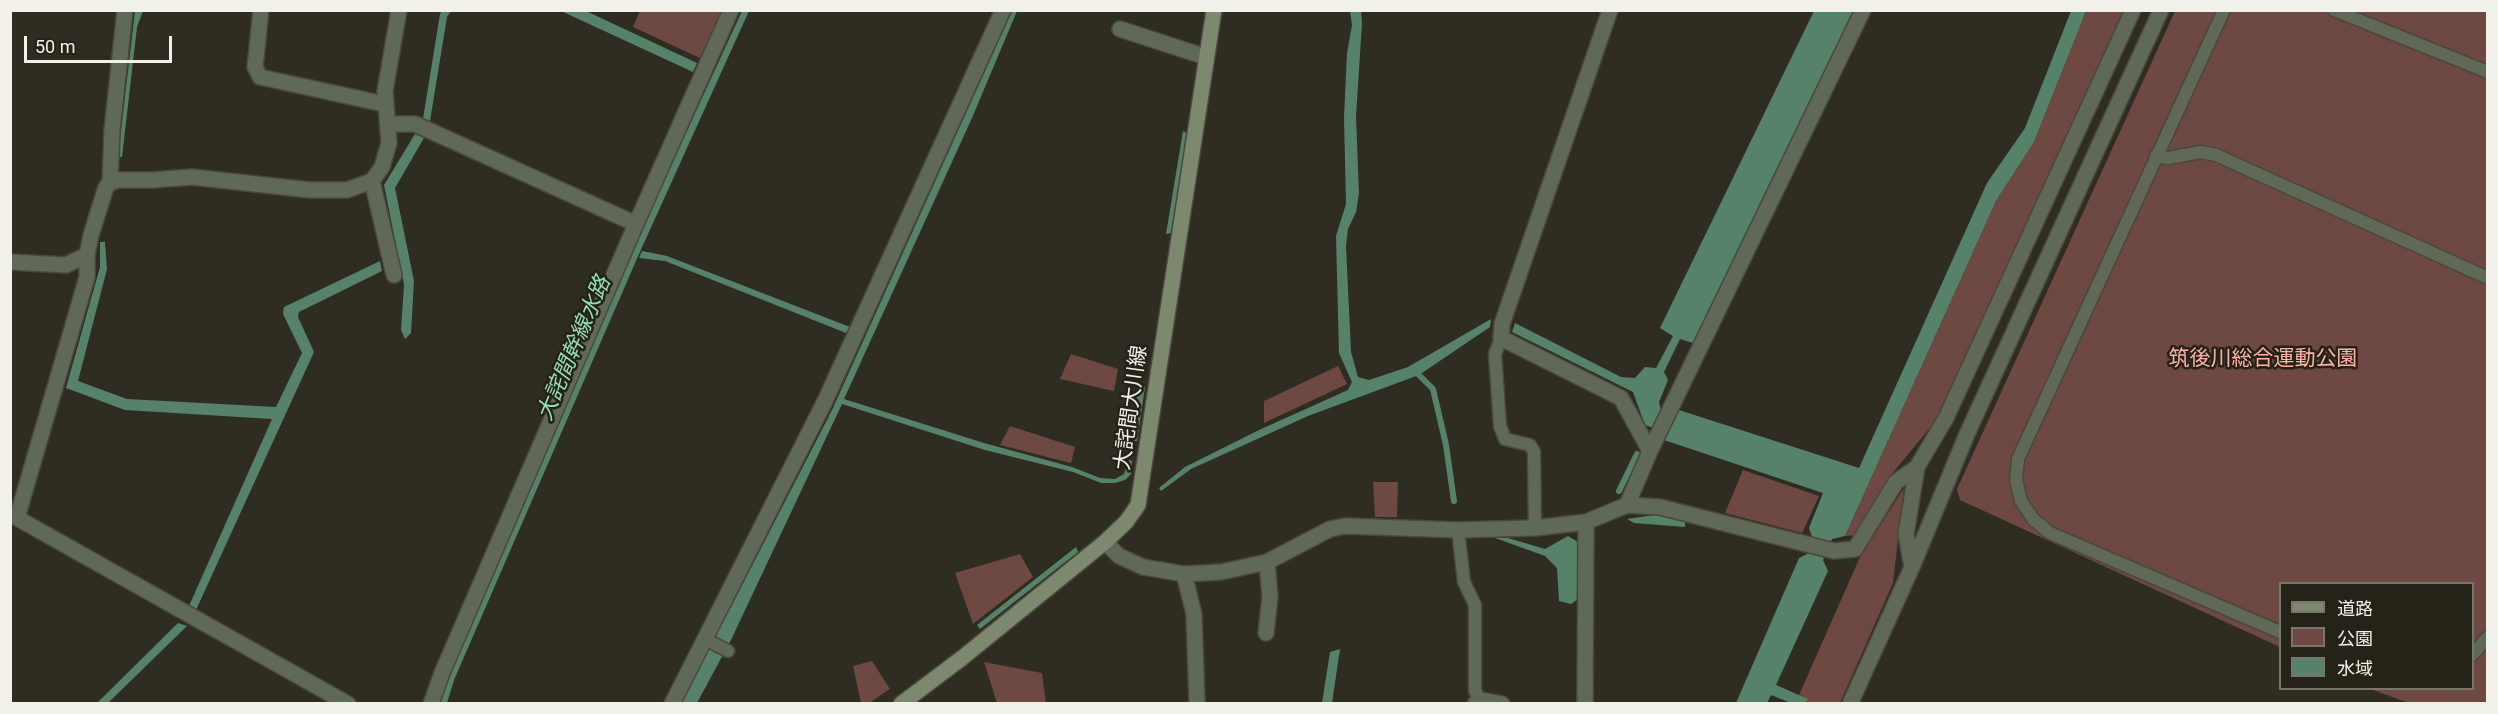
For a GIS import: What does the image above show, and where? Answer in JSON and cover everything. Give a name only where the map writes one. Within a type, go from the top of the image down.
[{"type":"main road","name":"大詫間大川線","points":[[901,704],[962,658],[1105,542],[1126,522],[1138,505],[1142,486],[1144,450],[1166,327],[1214,10]]},
{"type":"street","points":[[125,10],[112,130],[110,183],[106,187],[94,225],[87,255],[87,277],[17,518],[348,704]]},
{"type":"street","points":[[261,10],[255,67],[260,76],[384,104]]},
{"type":"street","points":[[110,183],[192,177],[310,190],[347,190],[372,181],[382,167],[389,143],[384,104],[399,10]]},
{"type":"street","points":[[432,704],[442,673],[731,10]]},
{"type":"street","points":[[672,704],[825,401],[1003,10]]},
{"type":"street","points":[[1610,10],[1502,324],[1502,338],[1621,398],[1653,445]]},
{"type":"street","points":[[1627,505],[1653,445],[1863,10]]},
{"type":"street","points":[[1912,567],[1906,534],[1917,467],[1946,418],[2133,10]]},
{"type":"street","points":[[1850,704],[1912,567],[1967,434],[2161,10]]},
{"type":"street","points":[[1120,29],[1206,57]]},
{"type":"street","points":[[388,124],[415,124],[636,224]]},
{"type":"street","points":[[372,181],[394,275]]},
{"type":"street","points":[[10,261],[66,265],[87,255]]},
{"type":"street","points":[[1105,542],[1119,556],[1143,567],[1184,574],[1221,572],[1267,562],[1330,529],[1346,526],[1458,530],[1535,528],[1586,522],[1627,505],[1660,507],[1834,551],[1855,549],[1896,483],[1917,467]]},
{"type":"street","points":[[1585,704],[1586,522]]},
{"type":"street","points":[[1266,633],[1270,597],[1267,562]]},
{"type":"street","points":[[1184,574],[1194,614],[1197,704]]},
{"type":"street","points":[[1477,702],[1502,704]]},
{"type":"lane","points":[[2224,10],[2019,459],[2016,480],[2021,501],[2033,519],[2050,533],[2279,632]]},
{"type":"lane","points":[[2334,10],[2487,72]]},
{"type":"lane","points":[[2156,156],[2168,158],[2201,152],[2216,155],[2487,278]]},
{"type":"lane","points":[[1502,338],[1495,354],[1500,426],[1505,439],[1530,445],[1534,452],[1535,528]]},
{"type":"lane","points":[[1458,530],[1464,582],[1474,605],[1477,702]]},
{"type":"lane","points":[[2474,654],[2480,649],[2487,637]]},
{"type":"lane","points":[[705,639],[728,651]]},
{"type":"green space","points":[[640,11],[723,11],[702,59],[633,27]]},
{"type":"green space","points":[[2086,11],[2124,11],[1938,418],[1887,480],[1857,535],[1845,536],[1996,201],[2034,142]]},
{"type":"green space","name":"筑後川総合運動公園","points":[[2175,11],[2487,11],[2487,703],[2409,703],[2373,690],[2474,690],[2474,582],[2279,582],[2279,647],[1960,500],[1957,489]]},
{"type":"green space","points":[[1071,354],[1118,369],[1114,391],[1060,379]]},
{"type":"green space","points":[[1338,366],[1347,384],[1264,423],[1264,401]]},
{"type":"green space","points":[[1010,426],[1075,447],[1071,463],[1000,445]]},
{"type":"green space","points":[[1743,470],[1819,496],[1802,533],[1725,513]]},
{"type":"green space","points":[[1373,482],[1398,482],[1397,517],[1375,517]]},
{"type":"green space","points":[[1904,488],[1893,583],[1840,703],[1805,703],[1807,699],[1799,695],[1860,557]]},
{"type":"green space","points":[[1020,554],[1033,577],[973,624],[955,573]]},
{"type":"green space","points":[[872,661],[890,689],[869,703],[861,703],[853,666]]},
{"type":"green space","points":[[984,662],[1042,673],[1046,703],[997,703]]},
{"type":"water","points":[[135,11],[143,11],[137,27],[122,157],[118,157]]},
{"type":"water","points":[[442,11],[451,11],[447,17],[430,121],[423,119]]},
{"type":"water","points":[[561,11],[586,11],[697,63],[693,72]]},
{"type":"water","points":[[742,11],[749,11],[639,254],[454,680],[447,703],[439,704],[447,677],[634,246]]},
{"type":"water","points":[[1012,11],[1017,11],[972,118],[844,399],[984,443],[1072,467],[1100,478],[1115,479],[1124,474],[1129,460],[1132,461],[1131,474],[1125,480],[1115,483],[1101,483],[1073,472],[985,450],[842,404],[731,640],[697,703],[681,704],[832,410]]},
{"type":"water","points":[[1350,11],[1361,11],[1362,23],[1356,117],[1359,193],[1356,212],[1348,229],[1346,246],[1351,352],[1358,377],[1369,380],[1408,367],[1491,319],[1490,327],[1419,375],[1308,416],[1191,469],[1161,491],[1159,488],[1185,467],[1259,430],[1348,390],[1352,382],[1339,353],[1336,236],[1346,204],[1344,117],[1347,53],[1352,25]]},
{"type":"water","points":[[1814,11],[1855,11],[1693,343],[1680,339],[1664,372],[1668,380],[1659,402],[1661,410],[1674,418],[1679,410],[1859,468],[1987,183],[2025,128],[2071,11],[2086,11],[2034,142],[1996,201],[1845,536],[1832,539],[1823,560],[1828,571],[1776,685],[1808,699],[1805,703],[1791,703],[1771,695],[1767,703],[1736,703],[1799,558],[1807,554],[1812,537],[1809,528],[1823,493],[1664,440],[1667,433],[1645,425],[1633,392],[1512,332],[1515,323],[1621,377],[1635,378],[1645,367],[1656,368],[1673,336],[1660,328]]},
{"type":"water","points":[[1183,131],[1187,133],[1171,233],[1166,234]]},
{"type":"water","points":[[415,134],[424,138],[395,188],[414,281],[411,333],[405,339],[401,330],[404,285],[384,185]]},
{"type":"water","points":[[100,242],[105,242],[107,269],[78,381],[127,399],[276,407],[302,353],[283,314],[284,307],[380,261],[382,271],[299,312],[298,317],[314,352],[196,610],[189,606],[272,419],[125,410],[66,388],[100,267]]},
{"type":"water","points":[[642,251],[667,256],[850,327],[846,333],[665,261],[639,258]]},
{"type":"water","points":[[1138,384],[1145,387],[1137,441],[1130,441]]},
{"type":"water","points":[[1654,515],[1685,521],[1685,527],[1634,523],[1627,519]]},
{"type":"water","points":[[1568,536],[1578,542],[1578,599],[1571,604],[1559,601],[1557,568],[1545,556],[1495,538],[1508,538],[1545,549]]},
{"type":"water","points":[[1076,547],[1078,552],[980,629],[977,625]]},
{"type":"water","points":[[178,623],[187,626],[108,703],[97,703]]},
{"type":"water","points":[[1340,649],[1332,703],[1322,703],[1330,652]]},
{"type":"waterway","points":[[1419,375],[1433,389],[1446,445],[1454,501]]},
{"type":"waterway","points":[[1619,491],[1637,454]]},
{"type":"water label","name":"大詫間幹線水路","points":[[575,349]]}]
